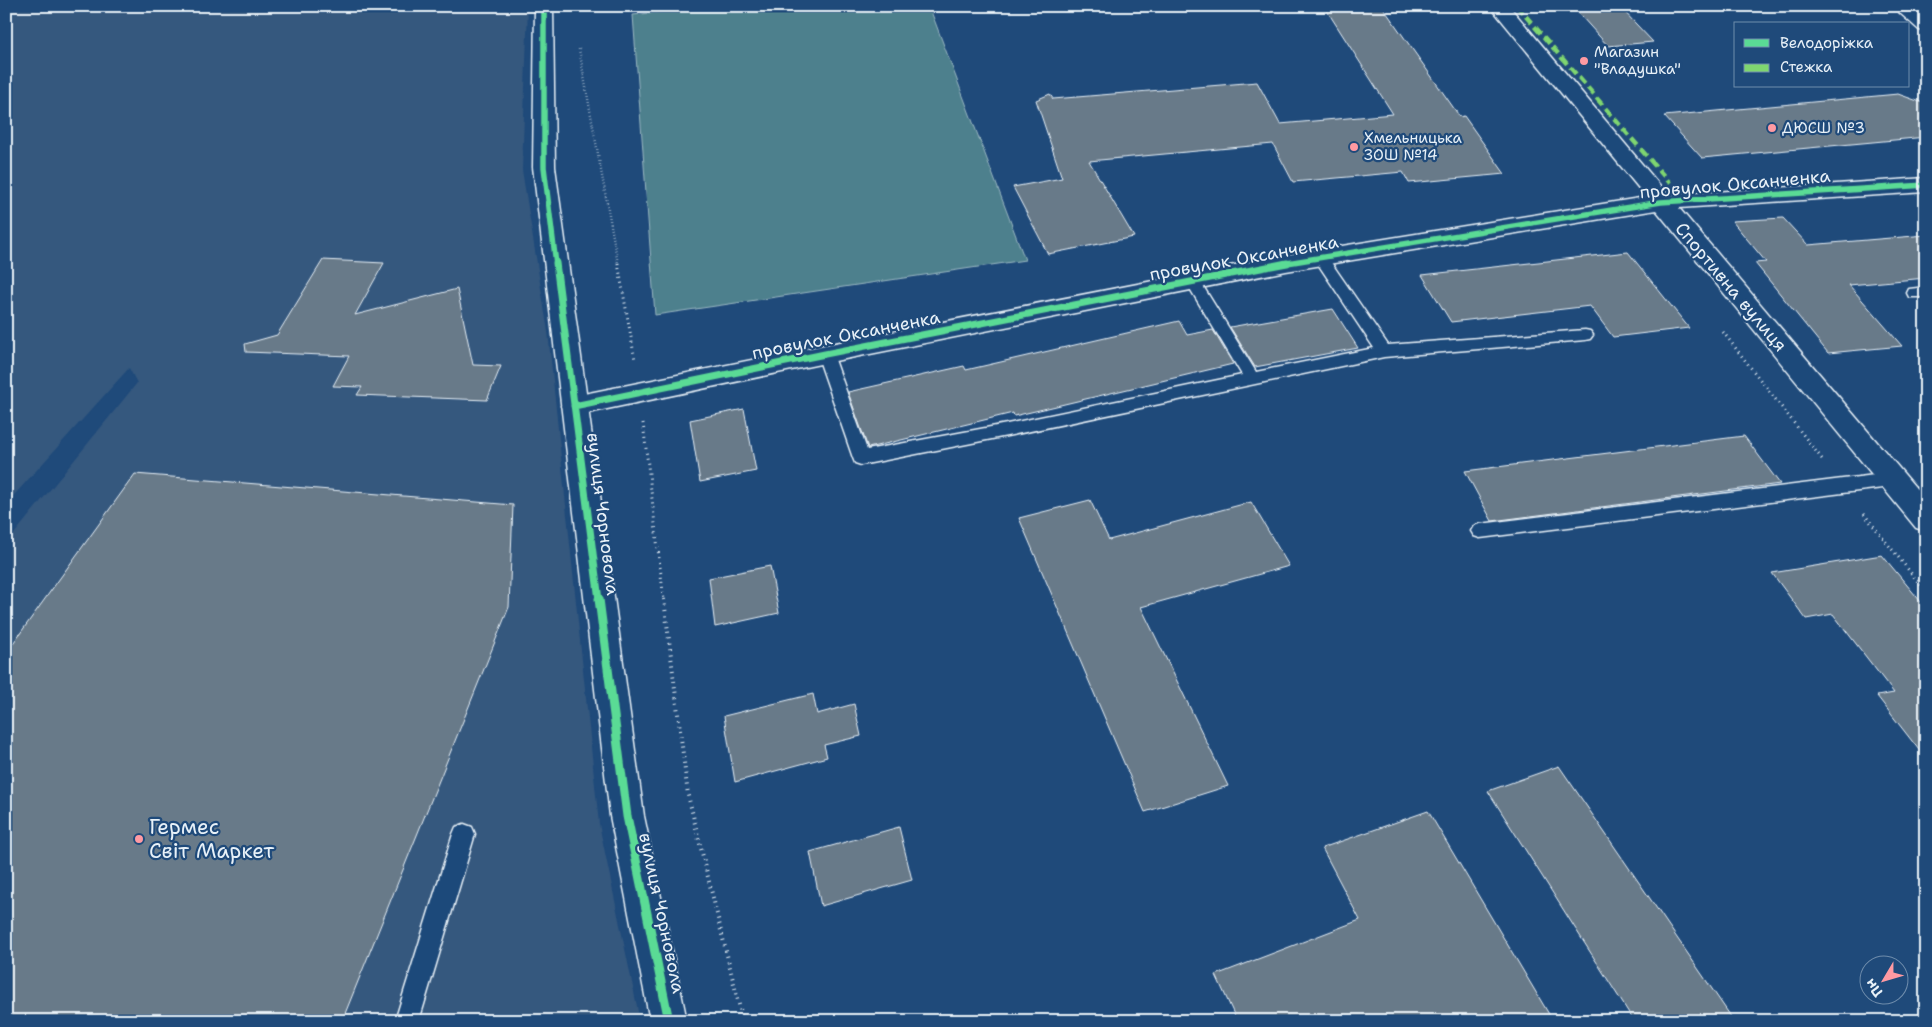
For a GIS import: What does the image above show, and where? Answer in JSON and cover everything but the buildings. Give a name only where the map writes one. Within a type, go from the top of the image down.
[{"type":"street","name":"вулиця Чорновола","points":[[544,6],[544,167],[627,816],[669,1021]]},
{"type":"street","name":"Спортивна вулиця","points":[[1499,6],[1926,520]]},
{"type":"street","points":[[1901,6],[1926,26]]},
{"type":"street","name":"провулок Оксанченка","points":[[574,406],[825,354],[1193,282],[1321,258],[1661,202],[1926,185]]},
{"type":"lane","points":[[1321,258],[1384,351]]},
{"type":"lane","points":[[1193,282],[1251,377]]},
{"type":"lane","points":[[825,354],[861,458],[1007,430],[1251,377],[1384,351],[1584,335]]},
{"type":"lane","points":[[1480,531],[1891,480]]},
{"type":"lane","points":[[407,1021],[464,834]]},
{"type":"path","points":[[577,41],[640,392],[688,795],[743,1021]]},
{"type":"path","points":[[1717,325],[1926,592]]},
{"type":"shaded area","points":[[6,6],[528,6],[522,170],[548,332],[599,824],[640,1021],[6,1021],[6,544],[137,383],[129,368],[6,504]]},
{"type":"green space","points":[[707,6],[929,6],[1025,260],[655,315],[633,15]]},
{"type":"marked path","points":[[1517,6],[1670,183]]},
{"type":"cycle path","points":[[544,6],[544,167],[627,816],[669,1021]]},
{"type":"cycle path","points":[[574,406],[825,354],[1286,263],[1661,202],[1926,185]]},
{"type":"place","name":"Магазин \"Владушка\"","points":[[1584,61]]},
{"type":"place","name":"ДЮСШ №3","points":[[1772,128]]},
{"type":"place","name":"Хмельницька ЗОШ №14","points":[[1354,147]]},
{"type":"place","name":"Гермес Світ Маркет","points":[[139,839]]}]
